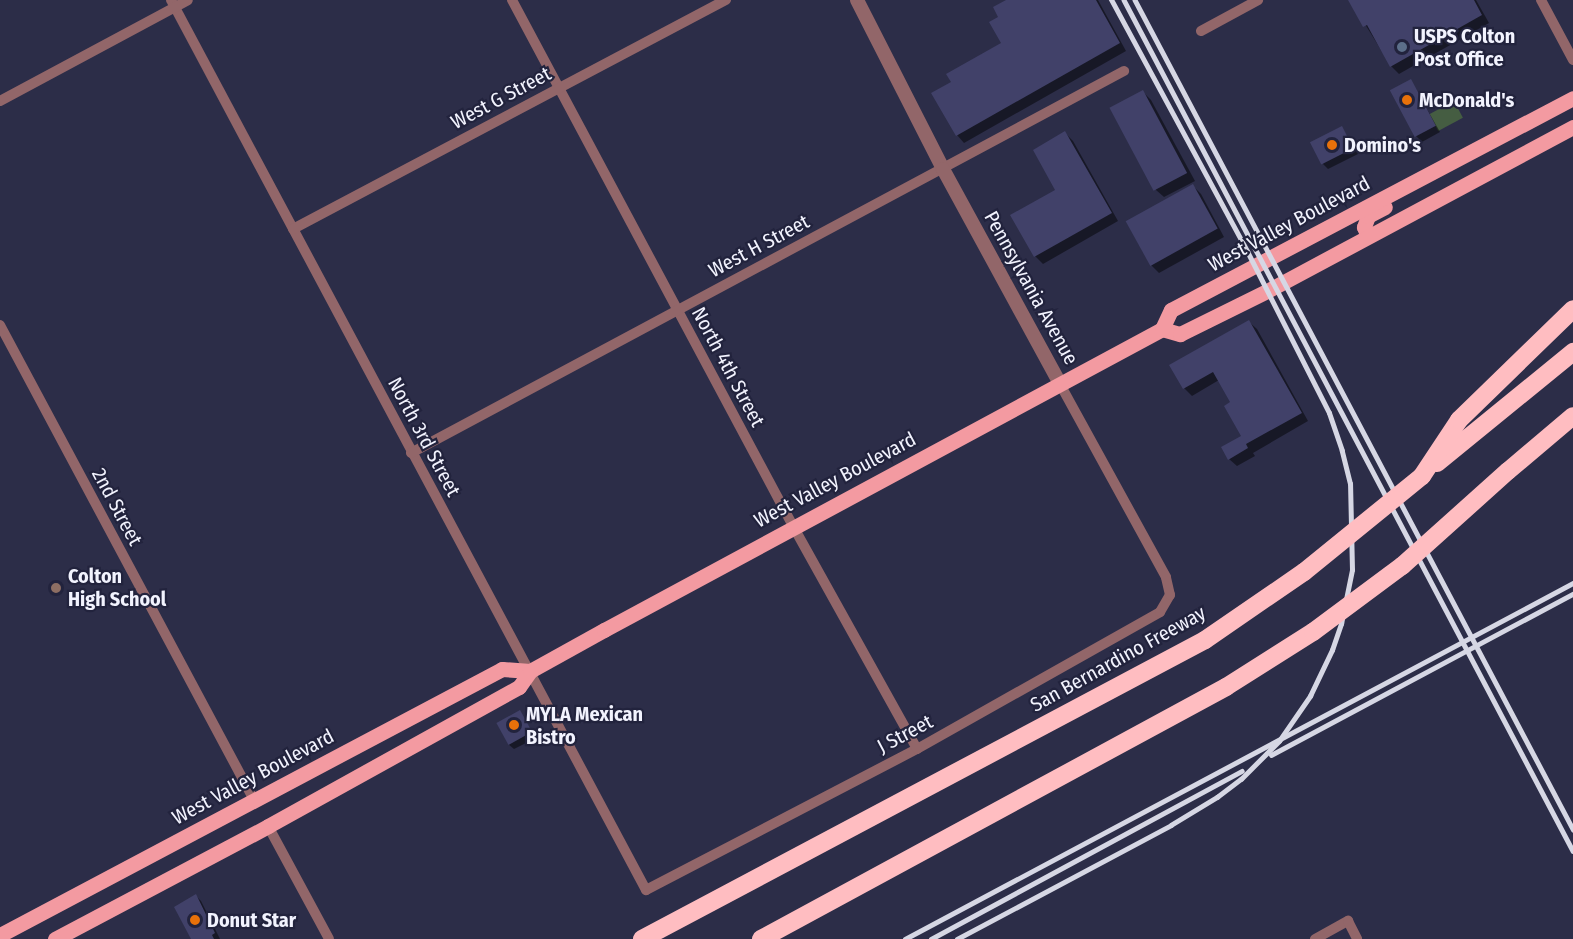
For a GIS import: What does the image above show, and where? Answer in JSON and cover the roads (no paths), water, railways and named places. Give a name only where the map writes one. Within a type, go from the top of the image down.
[{"type":"highway","points":[[1422,476],[1459,420],[1573,309]]},
{"type":"highway","name":"San Bernardino Freeway","points":[[642,939],[1205,640],[1304,572],[1573,351]]},
{"type":"highway","points":[[761,939],[1226,687],[1313,632],[1402,566],[1573,416]]},
{"type":"highway","points":[[780,939],[883,873]]},
{"type":"main road","name":"West Valley Boulevard","points":[[54,939],[268,826],[519,687],[530,671],[793,526],[1162,329],[1171,310],[1573,98]]},
{"type":"main road","name":"West Valley Boulevard","points":[[1162,329],[1180,334],[1573,127]]},
{"type":"main road","points":[[1368,236],[1364,226],[1368,216],[1408,194],[1421,177]]},
{"type":"main road","name":"West Valley Boulevard","points":[[0,935],[502,669],[530,671]]},
{"type":"street","points":[[0,100],[172,4],[188,0]]},
{"type":"street","name":"North 4th Street","points":[[512,0],[793,526],[917,749]]},
{"type":"street","name":"West G Street","points":[[293,229],[726,0]]},
{"type":"street","name":"Pennsylvania Avenue","points":[[857,0],[943,169],[1166,577],[1170,595]]},
{"type":"street","points":[[1540,0],[1573,60]]},
{"type":"street","points":[[1201,31],[1255,1]]},
{"type":"street","name":"North 3rd Street","points":[[172,4],[646,890]]},
{"type":"street","name":"West H Street","points":[[411,453],[1124,71]]},
{"type":"street","name":"2nd Street","points":[[0,325],[254,800]]},
{"type":"street","name":"J Street","points":[[646,890],[917,749],[1160,612],[1170,595]]},
{"type":"street","points":[[268,826],[329,939]]},
{"type":"street","points":[[1315,939],[1348,921],[1357,939]]},
{"type":"railway","points":[[957,939],[1171,825],[1217,797],[1241,779],[1279,741],[1310,696],[1332,650],[1341,624],[1352,570],[1350,484],[1329,413],[1248,253],[1111,0]]},
{"type":"railway","points":[[1124,0],[1573,851]]},
{"type":"railway","points":[[1135,0],[1573,829]]},
{"type":"railway","points":[[905,939],[1573,583]]},
{"type":"railway","points":[[1271,755],[1573,594]]},
{"type":"railway","points":[[931,939],[1242,771]]},
{"type":"place","name":"USPS Colton Post Office","points":[[1402,47]]},
{"type":"place","name":"McDonald's","points":[[1407,100]]},
{"type":"place","name":"Domino's","points":[[1332,145]]},
{"type":"place","name":"Colton High School","points":[[56,588]]},
{"type":"place","name":"MYLA Mexican Bistro","points":[[514,725]]},
{"type":"place","name":"Donut Star","points":[[195,920]]}]
